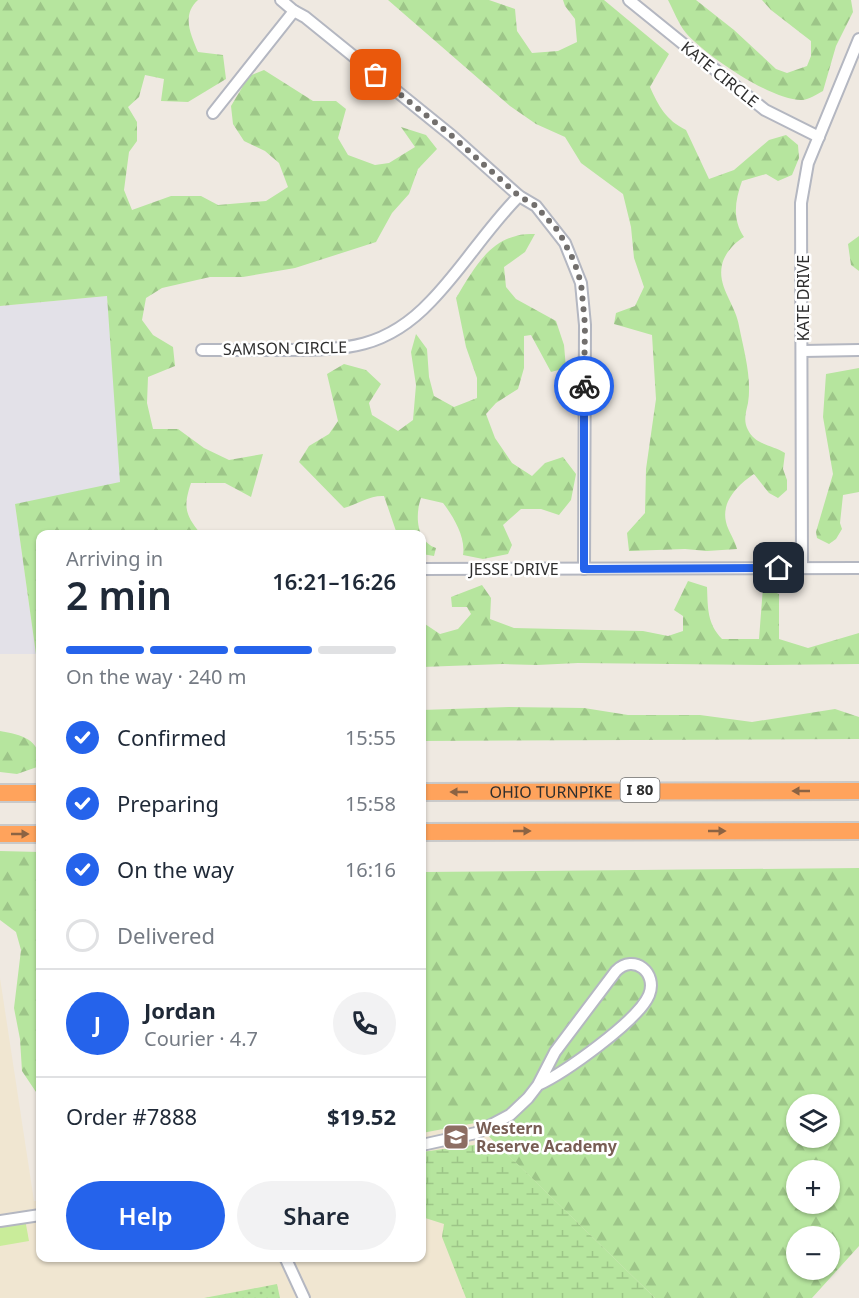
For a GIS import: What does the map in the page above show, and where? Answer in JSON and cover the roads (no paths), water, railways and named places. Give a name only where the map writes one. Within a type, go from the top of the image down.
[{"type":"highway","name":"OHIO TURNPIKE","points":[[426,792],[859,791]]},
{"type":"highway","points":[[0,793],[36,793]]},
{"type":"highway","points":[[426,832],[859,831]]},
{"type":"highway","points":[[0,834],[36,834]]},
{"type":"street","points":[[281,0],[452,136],[519,196],[536,206],[559,232],[574,261],[581,283],[585,325],[584,569]]},
{"type":"street","name":"KATE CIRCLE","points":[[629,0],[765,110],[819,137]]},
{"type":"street","points":[[213,113],[294,11]]},
{"type":"street","name":"KATE DRIVE","points":[[802,568],[801,203],[808,163],[859,39]]},
{"type":"street","name":"SAMSON CIRCLE","points":[[202,350],[328,350],[356,347],[378,340],[401,328],[431,302],[519,196]]},
{"type":"street","points":[[803,351],[859,350]]},
{"type":"street","name":"JESSE DRIVE","points":[[426,569],[859,568]]},
{"type":"street","points":[[426,1144],[476,1133],[510,1114],[528,1098],[538,1085],[555,1052],[620,966],[633,963],[644,968],[649,975],[651,989],[639,1009],[606,1039],[551,1079],[538,1085]]},
{"type":"street","points":[[0,1221],[36,1216]]},
{"type":"street","points":[[287,1262],[304,1298]]},
{"type":"place","name":"Western Reserve Academy","points":[[456,1137]]}]
